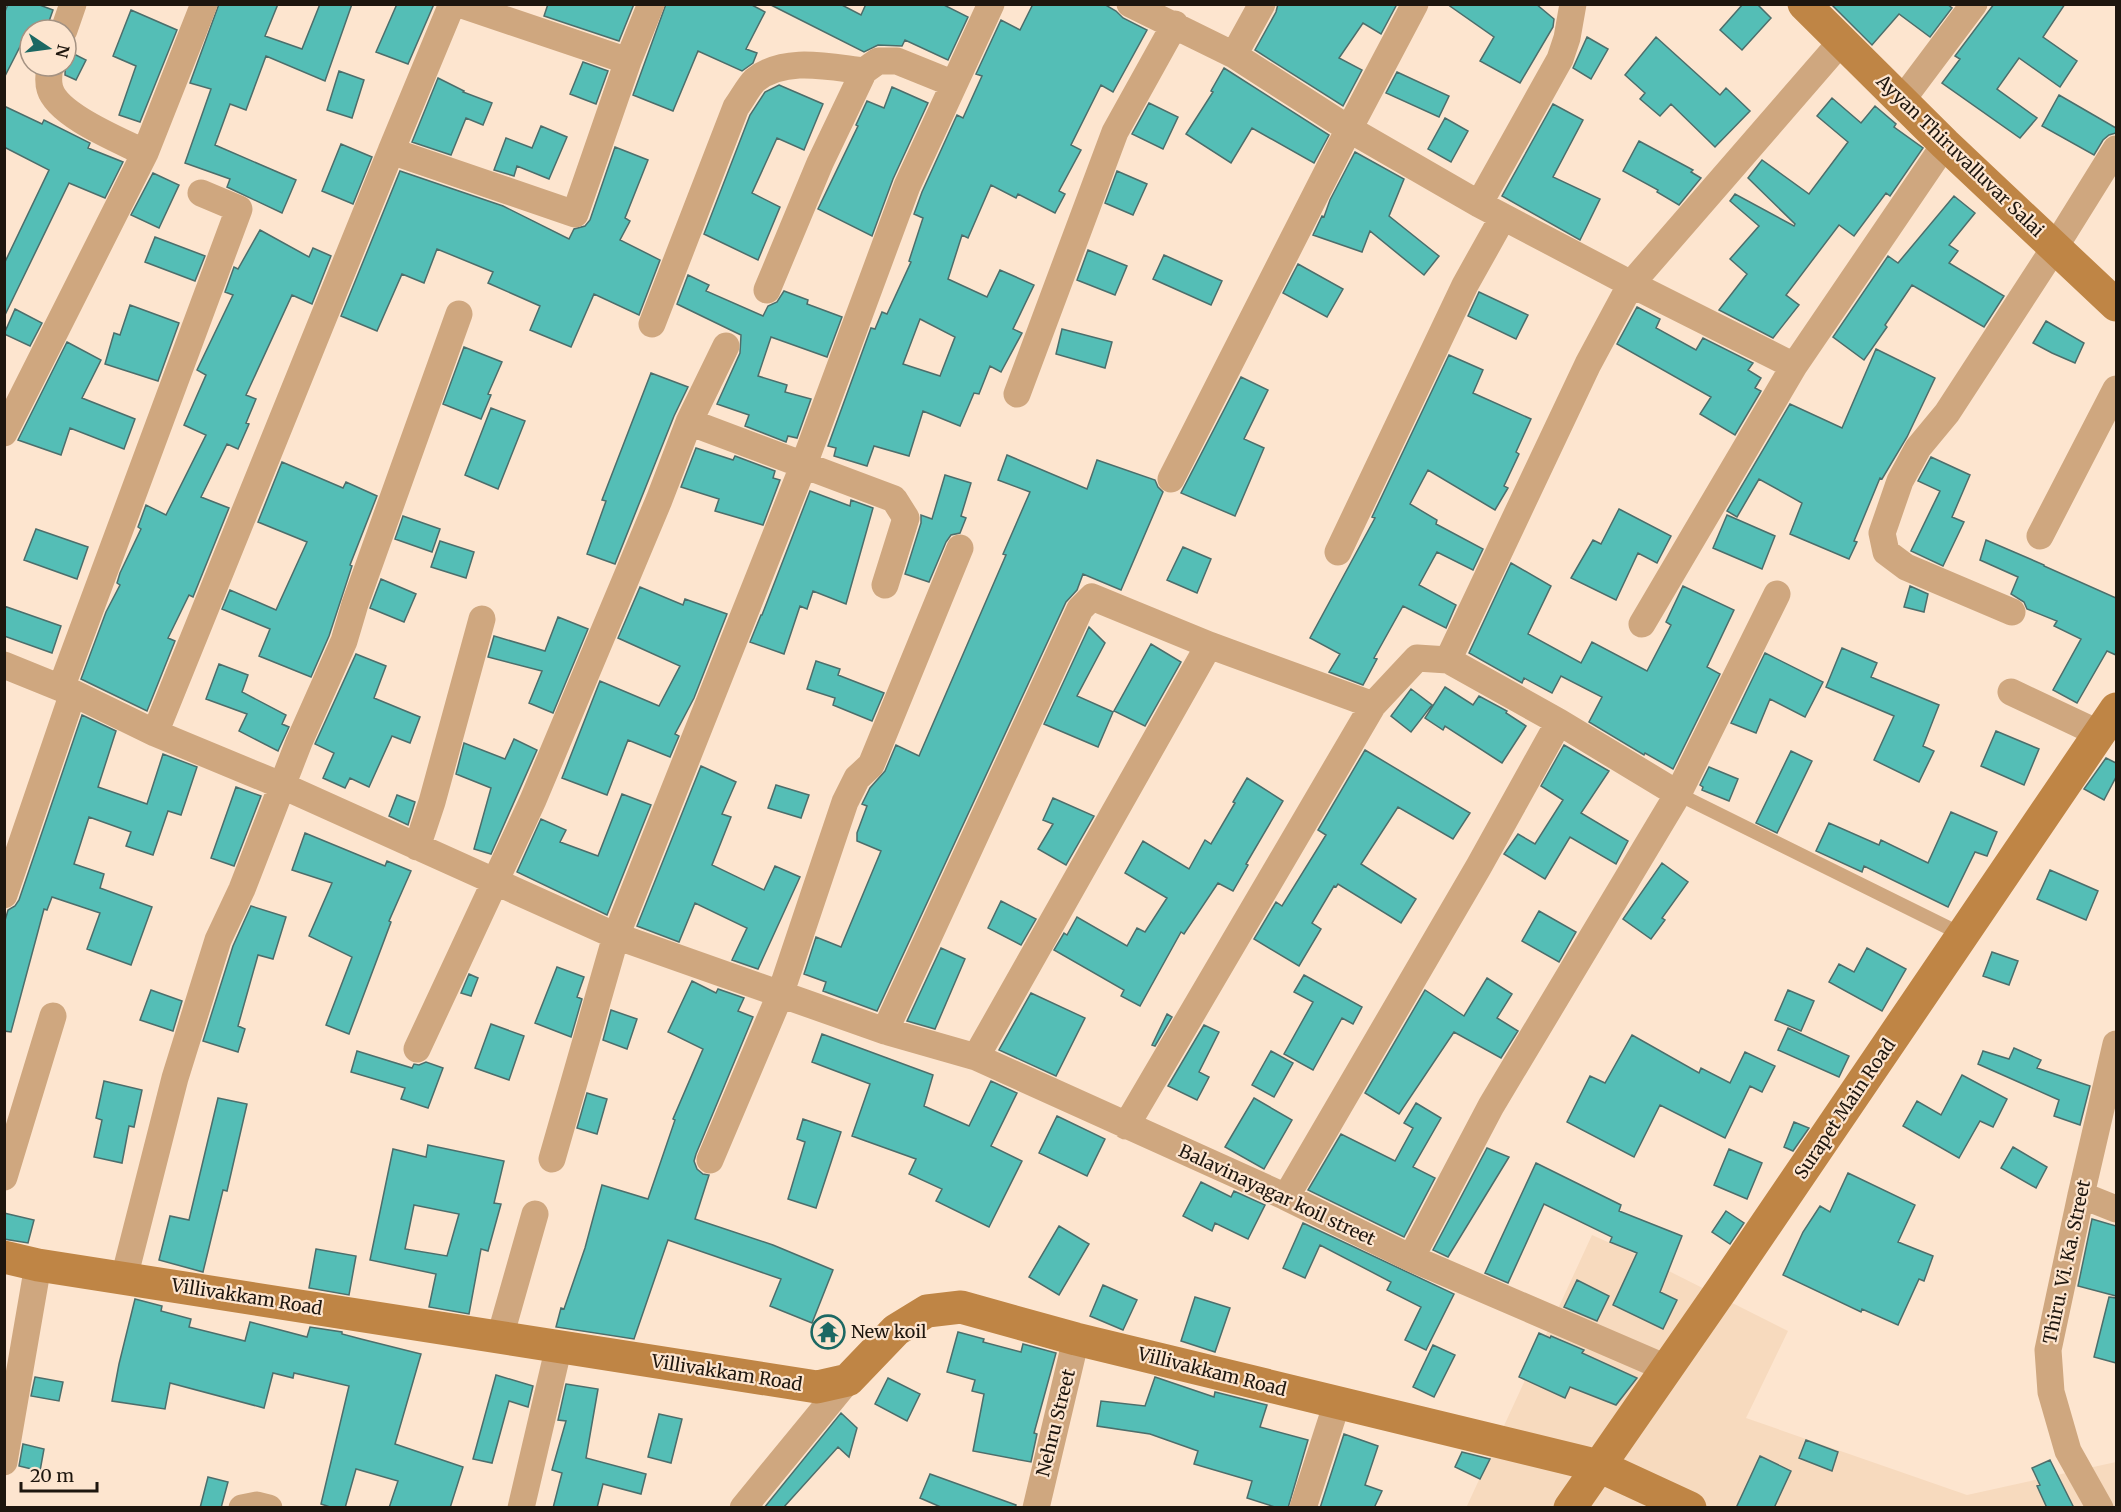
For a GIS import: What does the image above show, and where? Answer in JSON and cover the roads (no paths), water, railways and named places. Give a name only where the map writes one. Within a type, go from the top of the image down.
[{"type":"street","points":[[4,433],[145,153],[204,4]]},
{"type":"street","points":[[155,733],[452,4]]},
{"type":"street","points":[[459,4],[628,61]]},
{"type":"street","points":[[391,151],[575,214],[628,61],[651,4]]},
{"type":"street","points":[[1130,4],[1234,54],[1349,129],[1479,204],[1794,366]]},
{"type":"street","points":[[1234,54],[1262,4]]},
{"type":"street","points":[[1171,479],[1415,4]]},
{"type":"street","points":[[1479,204],[1560,59],[1567,38],[1573,4]]},
{"type":"street","name":"Ayyan Thiruvalluvar Salai","points":[[1804,4],[1946,144],[2116,305]]},
{"type":"street","points":[[1902,100],[1974,4]]},
{"type":"street","points":[[552,1159],[616,936],[804,464],[907,186],[989,5]]},
{"type":"street","points":[[1017,394],[1115,132],[1174,24]]},
{"type":"street","points":[[1448,660],[1588,364],[1631,284],[1841,42]]},
{"type":"street","points":[[767,290],[820,163],[864,71],[878,61],[897,61],[954,84]]},
{"type":"street","points":[[652,324],[736,107],[755,81],[779,67],[815,65],[864,71]]},
{"type":"street","points":[[50,78],[50,90],[61,105],[86,124],[145,153]]},
{"type":"street","points":[[1642,624],[1794,366],[1946,144]]},
{"type":"street","points":[[2012,612],[1906,567],[1886,552],[1882,533],[1900,481],[1918,448],[1947,413],[2116,149]]},
{"type":"street","points":[[4,895],[67,690],[239,209],[201,194]]},
{"type":"street","points":[[1338,552],[1465,285],[1503,217]]},
{"type":"street","points":[[124,1278],[175,1078],[218,940],[242,889],[298,742],[344,641],[355,604],[459,314]]},
{"type":"street","points":[[417,1049],[534,800],[689,422],[726,346]]},
{"type":"street","points":[[2040,536],[2116,389]]},
{"type":"street","points":[[689,422],[894,499],[906,518],[885,585]]},
{"type":"street","points":[[710,1160],[780,994],[845,802],[857,778],[871,765],[960,548]]},
{"type":"street","points":[[1411,1258],[1491,1106],[1678,794],[1778,594]]},
{"type":"street","points":[[885,1031],[1080,609],[1092,597],[1209,645],[1373,705]]},
{"type":"street","points":[[417,847],[432,802],[482,618]]},
{"type":"street","points":[[976,1057],[1209,645]]},
{"type":"street","points":[[1126,1126],[1373,705],[1417,658],[1448,660],[1559,722],[1678,794]]},
{"type":"street","name":"Balavinayagar koil street","points":[[4,665],[67,690],[155,733],[283,786],[616,936],[885,1031],[976,1057],[1286,1197],[1411,1258],[1666,1368]]},
{"type":"street","points":[[2011,692],[2108,722]]},
{"type":"street","points":[[1286,1197],[1479,866],[1559,722]]},
{"type":"street","name":"Surapet Main Road","points":[[1570,1508],[1729,1280],[2108,722]]},
{"type":"street","points":[[4,1177],[52,1016]]},
{"type":"street","name":"Thiru. Vi. Ka. Street","points":[[2100,1508],[2067,1451],[2050,1392],[2048,1350],[2080,1195],[2116,1044]]},
{"type":"street","points":[[2080,1195],[2116,1209]]},
{"type":"street","points":[[500,1337],[536,1214]]},
{"type":"street","name":"Villivakkam Road","points":[[4,1257],[38,1265],[817,1387],[848,1380],[896,1330],[927,1311],[961,1307],[1077,1339],[1599,1466],[1690,1508]]},
{"type":"street","points":[[4,1462],[38,1265]]},
{"type":"street","name":"Nehru Street","points":[[1036,1508],[1077,1339]]},
{"type":"street","points":[[521,1508],[559,1346]]},
{"type":"street","points":[[743,1508],[848,1380]]},
{"type":"street","points":[[1303,1508],[1337,1402]]},
{"type":"street","points":[[242,1508],[257,1505],[269,1508]]},
{"type":"lane","points":[[1678,794],[1963,935]]},
{"type":"place","name":"New koil","points":[[828,1332]]}]
